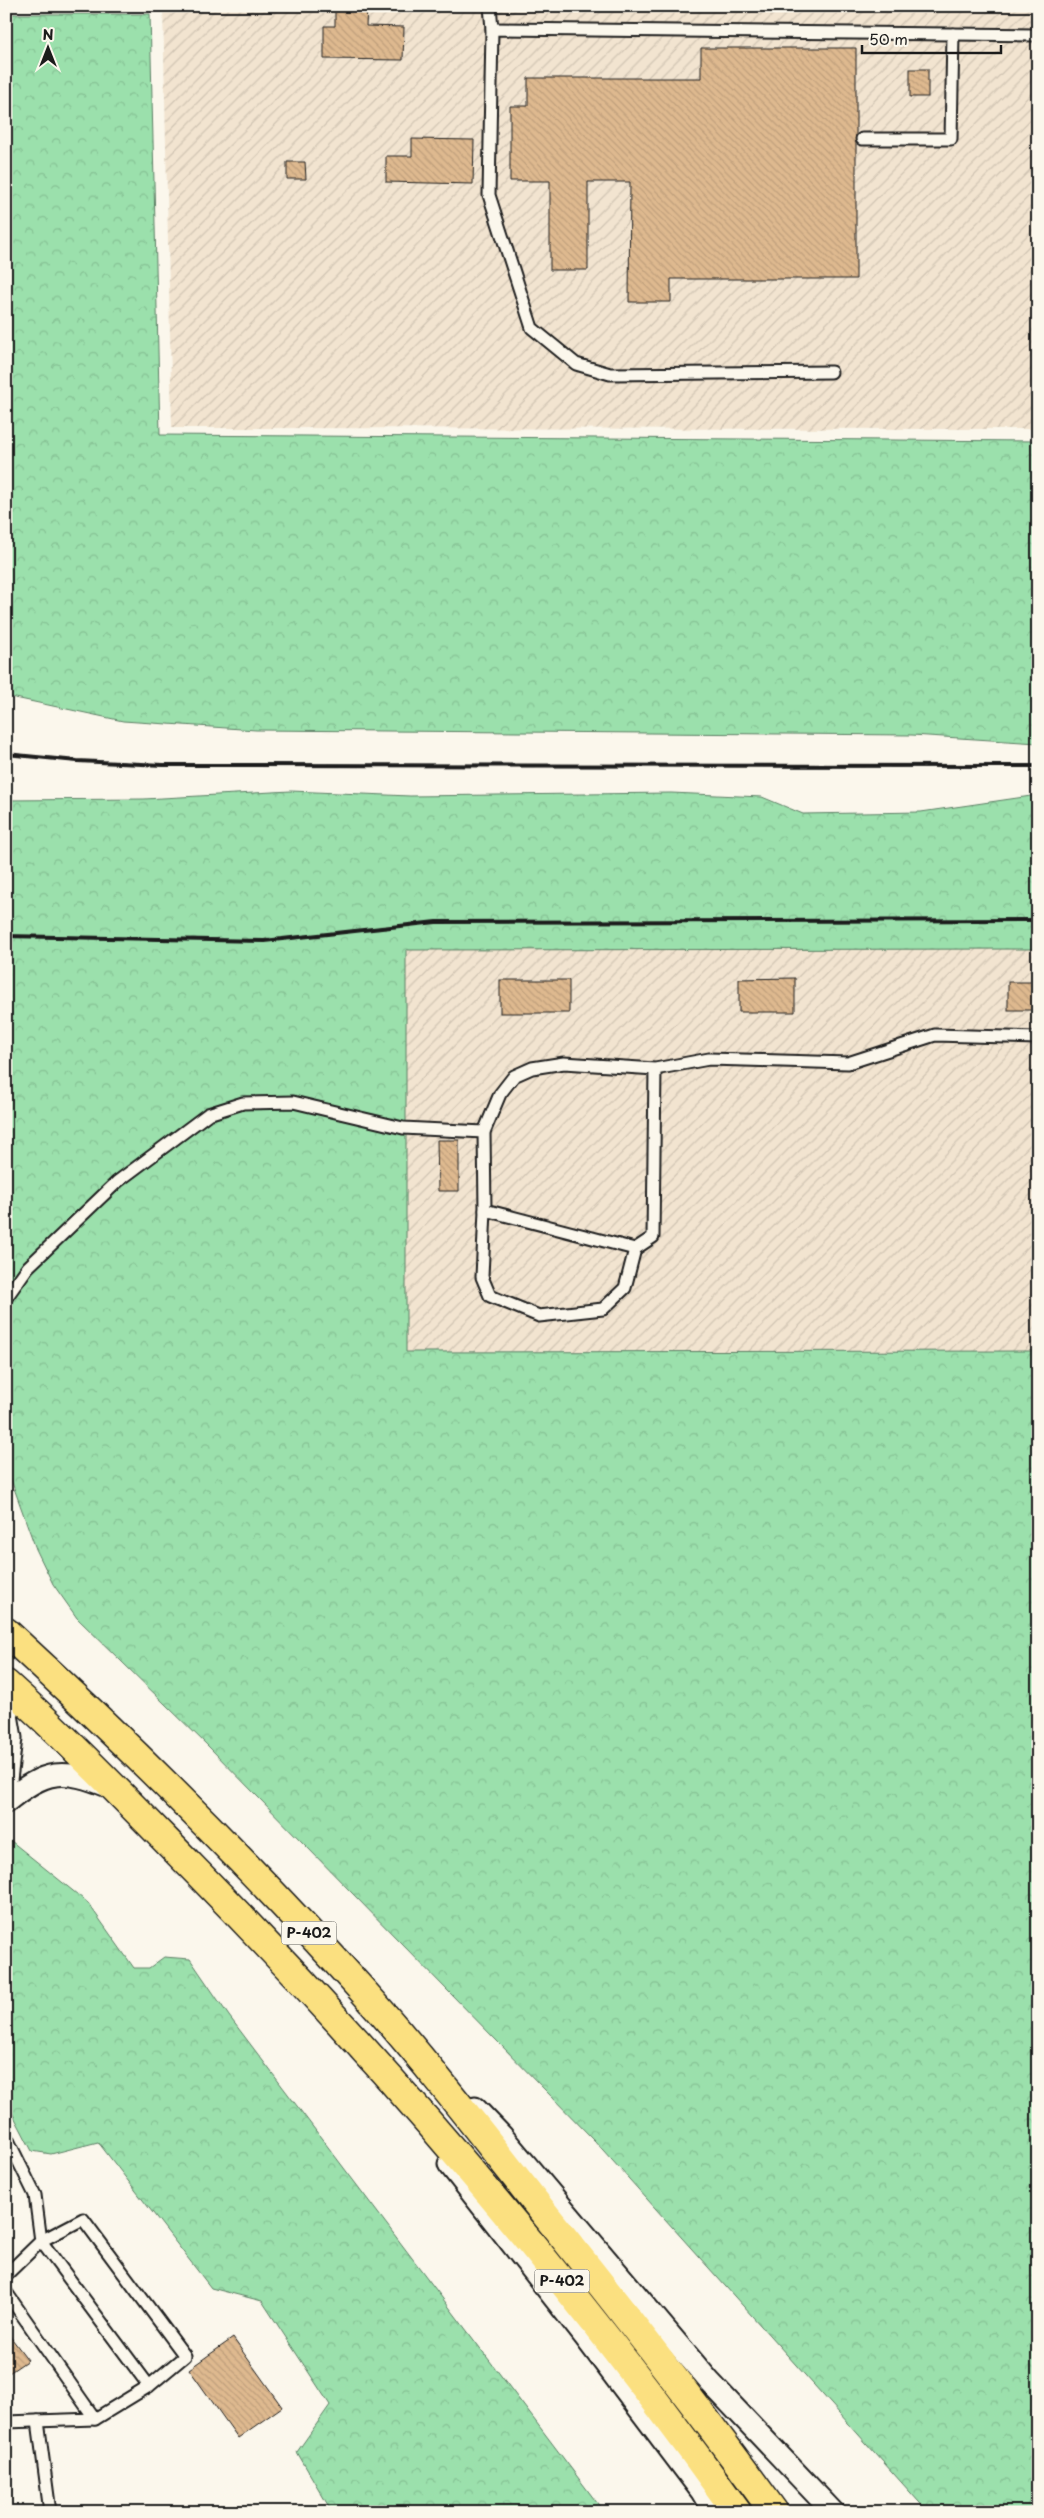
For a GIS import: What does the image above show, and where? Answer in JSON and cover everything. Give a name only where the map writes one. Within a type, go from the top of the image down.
[{"type":"main road","points":[[6,1632],[94,1713]]},
{"type":"main road","name":"Р-402","points":[[6,1684],[117,1790],[285,1962],[485,2185],[599,2327],[738,2512]]},
{"type":"main road","name":"Р-402","points":[[94,1713],[314,1937],[404,2037],[626,2316],[717,2433],[774,2512]]},
{"type":"street","points":[[6,1709],[11,1738],[6,1780]]},
{"type":"street","points":[[6,1802],[31,1783],[46,1776],[55,1775],[82,1777],[117,1790]]},
{"type":"street","points":[[404,2037],[502,2136],[709,2380],[833,2512]]},
{"type":"street","points":[[374,2060],[461,2180],[585,2336],[702,2492],[714,2512]]},
{"type":"lane","points":[[490,6],[492,29],[488,195],[532,328],[576,364],[610,374],[831,372]]},
{"type":"lane","points":[[492,29],[1038,35]]},
{"type":"lane","points":[[862,139],[951,139],[953,34]]},
{"type":"lane","points":[[656,1069],[653,1237],[635,1249],[625,1288],[603,1309],[539,1316],[490,1296],[482,1277],[485,1210],[484,1132],[500,1094],[514,1076],[532,1068],[564,1063],[656,1069],[709,1059],[848,1063],[935,1035],[1038,1038]]},
{"type":"lane","points":[[6,1298],[28,1267],[117,1182],[208,1114],[243,1103],[293,1102],[402,1128],[484,1132]]},
{"type":"lane","points":[[485,1210],[635,1249]]},
{"type":"lane","points":[[6,1618],[29,1640],[94,1713]]},
{"type":"lane","points":[[6,2136],[35,2195],[41,2241],[149,2386]]},
{"type":"lane","points":[[6,2275],[41,2241],[83,2219],[185,2356],[149,2386],[95,2419],[6,2422]]},
{"type":"lane","points":[[6,2292],[95,2419]]},
{"type":"lane","points":[[38,2421],[50,2512]]},
{"type":"shaded area","points":[[163,6],[1038,6],[1038,429],[172,428]]},
{"type":"shaded area","points":[[406,949],[1038,949],[1038,1351],[406,1352]]},
{"type":"green space","points":[[6,14],[150,14],[160,435],[1038,441],[1038,743],[912,735],[256,730],[123,721],[6,696]]},
{"type":"green space","points":[[291,791],[410,796],[671,793],[762,797],[803,814],[921,812],[1038,795],[1038,949],[406,950],[406,1352],[1038,1351],[1038,2512],[928,2512],[594,2140],[209,1747],[77,1618],[53,1584],[36,1549],[6,1466],[6,800],[144,799]]},
{"type":"green space","points":[[6,1840],[11,1841],[88,1903],[134,1968],[149,1968],[164,1957],[190,1959],[229,2016],[604,2512],[332,2512],[297,2452],[330,2405],[262,2301],[211,2288],[98,2142],[51,2154],[32,2151],[6,2101]]},
{"type":"building","points":[[335,6],[367,6],[366,26],[404,27],[403,60],[324,59],[324,26],[335,26]]},
{"type":"building","points":[[701,48],[856,48],[856,279],[671,279],[671,302],[629,302],[630,182],[588,182],[588,270],[550,270],[550,181],[510,181],[510,106],[528,106],[528,78],[701,78]]},
{"type":"building","points":[[910,69],[928,69],[928,97],[910,97]]},
{"type":"building","points":[[412,139],[474,140],[473,184],[386,182],[386,156],[412,156]]},
{"type":"building","points":[[287,162],[305,162],[306,179],[287,179]]},
{"type":"building","points":[[795,978],[795,1012],[739,1012],[739,979]]},
{"type":"building","points":[[500,980],[569,980],[569,1013],[500,1013]]},
{"type":"building","points":[[1008,982],[1038,982],[1038,1010],[1008,1010]]},
{"type":"building","points":[[437,1140],[459,1140],[459,1191],[438,1191]]},
{"type":"building","points":[[6,2331],[28,2360],[6,2375]]},
{"type":"building","points":[[233,2338],[282,2407],[238,2438],[189,2369]]},
{"type":"railway","points":[[6,754],[77,761],[163,765],[1038,766]]},
{"type":"railway","points":[[6,936],[264,941],[436,922],[1038,920]]}]
